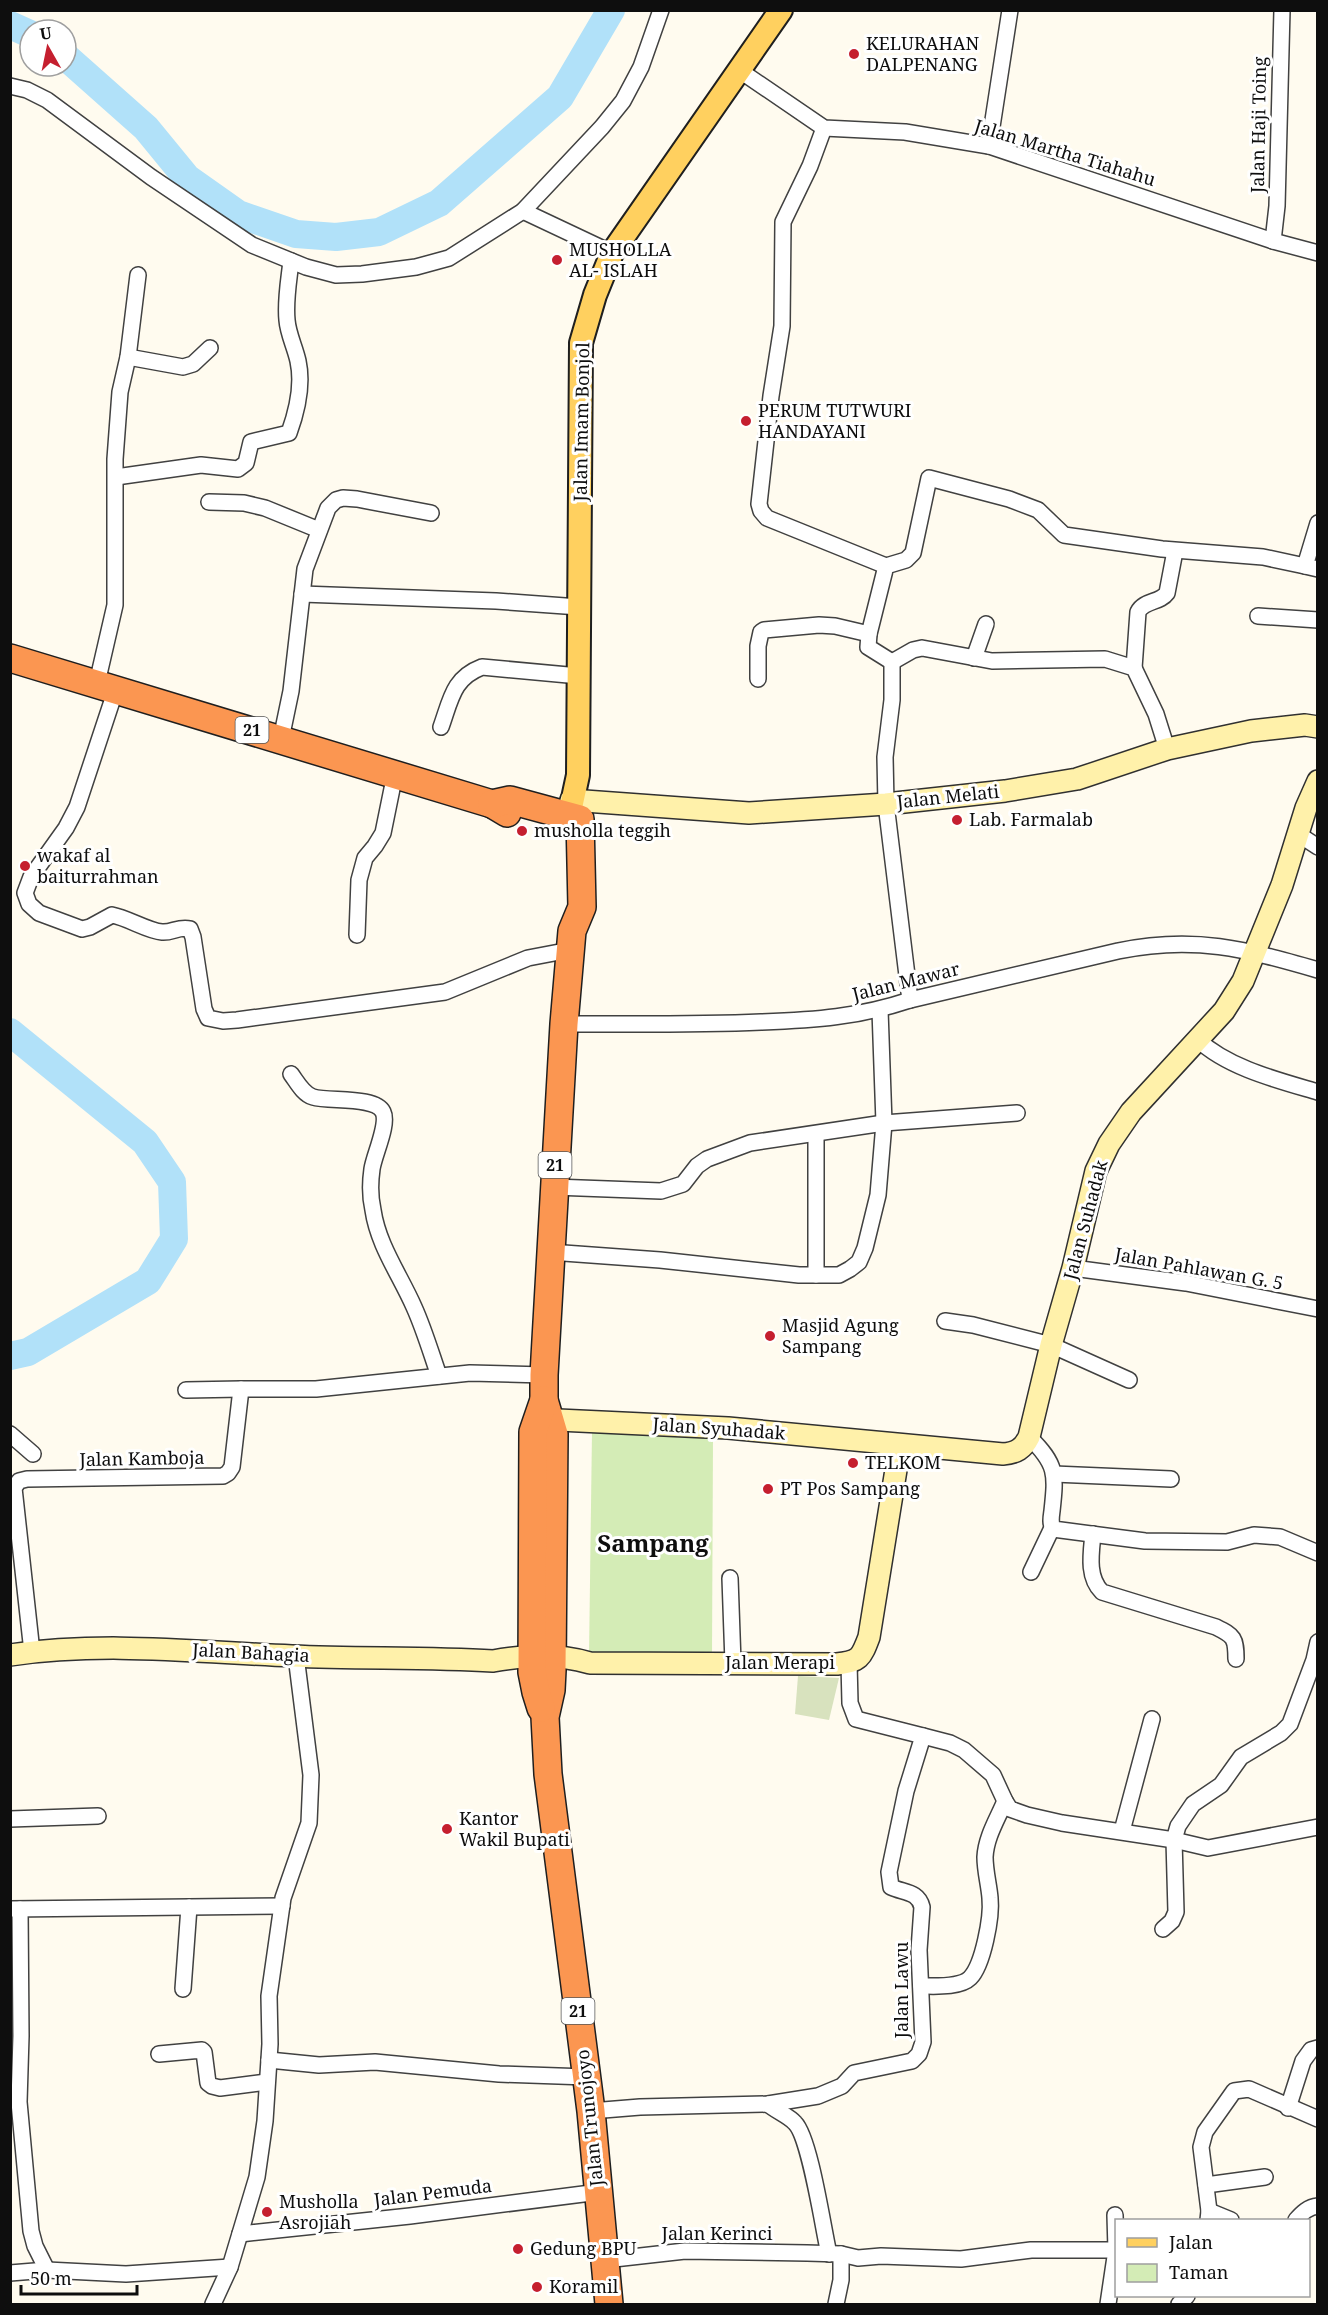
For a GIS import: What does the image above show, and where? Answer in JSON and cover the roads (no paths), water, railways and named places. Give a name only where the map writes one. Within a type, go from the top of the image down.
[{"type":"highway","name":"21","points":[[10,658],[492,804],[504,813],[571,812],[582,907],[571,940],[564,1024],[550,1252],[544,1403],[533,1432],[542,1664]]},
{"type":"highway","name":"Jalan Trunojoyo","points":[[542,1664],[536,1692],[545,1717],[548,1774],[559,1875],[591,2111],[609,2304]]},
{"type":"main road","name":"Jalan Imam Bonjol","points":[[571,812],[579,676],[581,343],[595,295],[612,253],[781,10]]},
{"type":"street","points":[[10,86],[27,90],[47,100],[151,177],[252,245],[291,261],[336,275],[416,267],[449,258],[523,211],[602,127],[623,101],[641,67],[661,10]]},
{"type":"street","points":[[989,146],[1010,10]]},
{"type":"street","name":"Jalan Haji Toing","points":[[1273,241],[1277,206],[1282,10]]},
{"type":"street","points":[[739,70],[824,128],[810,166],[783,222],[782,326],[771,396],[759,504],[767,518],[886,566],[906,560],[913,553],[928,478],[1009,499],[1038,510],[1064,536],[1174,551],[1263,557],[1311,567],[1317,523]]},
{"type":"street","name":"Jalan Martha Tiahahu","points":[[824,128],[904,132],[989,146],[1273,241],[1317,253]]},
{"type":"street","points":[[523,211],[612,253]]},
{"type":"street","points":[[116,477],[201,465],[238,469],[246,463],[251,442],[289,433],[296,414],[299,387],[298,363],[287,322],[291,261]]},
{"type":"street","points":[[138,275],[128,357],[120,392],[116,477],[115,605],[106,686],[77,807],[66,828],[31,876],[25,893],[29,904],[39,913],[82,929],[112,915],[127,918],[161,933],[181,927],[190,929],[204,1009],[208,1018],[224,1021],[445,993],[571,940]]},
{"type":"street","points":[[128,357],[183,367],[196,362],[210,348]]},
{"type":"street","points":[[281,739],[291,691],[305,569],[328,508],[336,500],[343,498],[431,513]]},
{"type":"street","points":[[209,502],[244,503],[265,508],[320,530]]},
{"type":"street","points":[[1167,749],[1156,714],[1134,668],[1140,608],[1165,596],[1174,551]]},
{"type":"street","points":[[886,566],[869,633],[868,647],[892,662]]},
{"type":"street","points":[[302,594],[496,601],[579,608]]},
{"type":"street","points":[[1258,616],[1317,620]]},
{"type":"street","points":[[974,658],[986,624]]},
{"type":"street","points":[[758,679],[758,646],[761,632],[764,630],[819,625],[869,633]]},
{"type":"street","points":[[892,662],[913,650],[922,648],[992,661],[1093,658],[1105,659],[1134,668]]},
{"type":"street","points":[[892,662],[892,700],[885,757],[886,804],[910,1000]]},
{"type":"street","points":[[441,727],[457,684],[469,672],[482,667],[579,676]]},
{"type":"street","name":"Jalan Melati","points":[[571,812],[749,813],[886,804],[1005,791],[1077,779],[1167,749],[1251,730],[1305,725],[1317,727]]},
{"type":"street","points":[[357,935],[359,880],[364,858],[383,833],[394,774]]},
{"type":"street","name":"Jalan Suhadak","points":[[1029,1437],[1096,1171],[1108,1144],[1131,1112],[1224,1011],[1243,981],[1282,885],[1317,781]]},
{"type":"street","points":[[1298,834],[1317,847]]},
{"type":"street","name":"Jalan Mawar","points":[[564,1024],[735,1024],[822,1020],[880,1010],[910,1000],[1147,945],[1176,942],[1254,951],[1317,970]]},
{"type":"street","points":[[550,1252],[816,1275],[839,1275],[850,1269],[858,1262],[865,1248],[878,1195],[884,1123],[880,1010]]},
{"type":"street","points":[[1197,1039],[1209,1050],[1232,1062],[1317,1092]]},
{"type":"street","points":[[291,1074],[302,1089],[312,1096],[365,1102],[382,1109],[384,1122],[372,1168],[370,1187],[373,1212],[379,1235],[415,1308],[439,1376]]},
{"type":"street","points":[[554,1187],[644,1192],[670,1189],[683,1184],[707,1159],[750,1143],[884,1123],[1017,1113]]},
{"type":"street","points":[[816,1134],[816,1275]]},
{"type":"street","name":"Jalan Pahlawan G. 5","points":[[1073,1268],[1186,1283],[1317,1309]]},
{"type":"street","points":[[945,1321],[973,1325],[1051,1345],[1129,1380]]},
{"type":"street","points":[[186,1390],[316,1389],[470,1373],[544,1403]]},
{"type":"street","name":"Jalan Kamboja","points":[[32,1652],[14,1488],[16,1484],[27,1479],[223,1476],[232,1467],[241,1389]]},
{"type":"street","name":"Jalan Syuhadak","points":[[544,1403],[728,1428],[900,1445]]},
{"type":"street","points":[[10,1434],[33,1454]]},
{"type":"street","points":[[900,1445],[1003,1454],[1019,1450],[1029,1437],[1052,1464],[1054,1474],[1050,1523],[1052,1528],[1031,1572]]},
{"type":"street","name":"Jalan Merapi","points":[[542,1664],[575,1659],[590,1664],[849,1662],[860,1657],[869,1637],[900,1445]]},
{"type":"street","points":[[1054,1474],[1172,1479]]},
{"type":"street","points":[[1052,1528],[1145,1541],[1227,1542],[1254,1535],[1280,1537],[1317,1553]]},
{"type":"street","points":[[1093,1534],[1091,1557],[1093,1577],[1096,1586],[1102,1592],[1216,1627],[1231,1635],[1236,1644],[1236,1659]]},
{"type":"street","points":[[730,1578],[733,1664]]},
{"type":"street","points":[[1163,1929],[1172,1921],[1176,1912],[1174,1840],[1178,1826],[1193,1804],[1221,1785],[1241,1757],[1281,1733],[1290,1724],[1314,1660],[1317,1642]]},
{"type":"street","name":"Jalan Bahagia","points":[[10,1655],[66,1648],[133,1647],[296,1656],[493,1661],[520,1671],[542,1664]]},
{"type":"street","points":[[213,2304],[230,2267],[257,2177],[265,2121],[269,1996],[282,1902],[309,1823],[311,1775],[296,1656]]},
{"type":"street","points":[[849,1662],[850,1703],[856,1719],[950,1743],[964,1750],[993,1774],[1010,1809],[1027,1815],[1208,1848],[1317,1827]]},
{"type":"street","points":[[1122,1831],[1152,1719]]},
{"type":"street","name":"Jalan Lawu","points":[[591,2111],[640,2107],[768,2104],[818,2096],[842,2086],[854,2073],[912,2061],[919,2054],[923,2042],[921,1900],[915,1894],[891,1887],[890,1872],[906,1791],[923,1736]]},
{"type":"street","points":[[921,1986],[958,1983],[969,1979],[975,1970],[982,1953],[991,1900],[985,1857],[988,1837],[1005,1801]]},
{"type":"street","points":[[10,1819],[99,1816]]},
{"type":"street","points":[[47,2270],[35,2246],[31,2231],[19,2102],[21,2036],[15,1909],[189,1907],[282,1902]]},
{"type":"street","points":[[183,1989],[189,1907]]},
{"type":"street","points":[[1287,2108],[1304,2061],[1311,2050],[1317,2048]]},
{"type":"street","points":[[159,2055],[202,2050],[208,2083],[216,2088],[267,2082]]},
{"type":"street","points":[[268,2060],[319,2065],[375,2062],[499,2074],[587,2077]]},
{"type":"street","points":[[1226,2219],[1209,2216],[1201,2147],[1205,2132],[1234,2091],[1249,2090],[1317,2119]]},
{"type":"street","points":[[768,2104],[795,2122],[806,2140],[841,2280],[836,2304]]},
{"type":"street","points":[[1206,2185],[1265,2177]]},
{"type":"street","name":"Jalan Pemuda","points":[[240,2234],[599,2192]]},
{"type":"street","points":[[1297,2219],[1311,2207],[1317,2206]]},
{"type":"street","points":[[1115,2215],[1115,2219]]},
{"type":"street","name":"Jalan Kerinci","points":[[605,2260],[685,2251],[835,2254],[858,2258],[881,2256],[961,2259],[1031,2250],[1115,2250]]},
{"type":"street","points":[[1108,2304],[1115,2257]]},
{"type":"street","points":[[10,2273],[47,2270],[126,2274],[230,2267]]},
{"type":"waterway","points":[[78,68],[146,128],[187,178],[238,214],[296,234],[336,237],[379,232],[439,203],[560,97],[611,10]]},
{"type":"waterway","points":[[10,25],[18,29]]},
{"type":"waterway","points":[[10,1032],[145,1142],[172,1182],[174,1239],[148,1281],[28,1352],[10,1356]]},
{"type":"place","name":"KELURAHAN DALPENANG","points":[[854,54]]},
{"type":"place","name":"MUSHOLLA AL- ISLAH","points":[[557,260]]},
{"type":"place","name":"PERUM TUTWURI HANDAYANI","points":[[746,421]]},
{"type":"place","name":"Lab. Farmalab","points":[[957,820]]},
{"type":"place","name":"musholla teggih","points":[[522,831]]},
{"type":"place","name":"wakaf al baiturrahman","points":[[25,866]]},
{"type":"place","name":"Masjid Agung Sampang","points":[[770,1336]]},
{"type":"place","name":"TELKOM","points":[[853,1463]]},
{"type":"place","name":"PT Pos Sampang","points":[[768,1489]]},
{"type":"place","name":"Kantor Wakil Bupati","points":[[447,1829]]},
{"type":"place","name":"Musholla Asrojiah","points":[[267,2212]]},
{"type":"place","name":"Gedung BPU","points":[[518,2249]]},
{"type":"place","name":"Koramil","points":[[537,2287]]},
{"type":"district","name":"Sampang","points":[[653,1544]]}]
